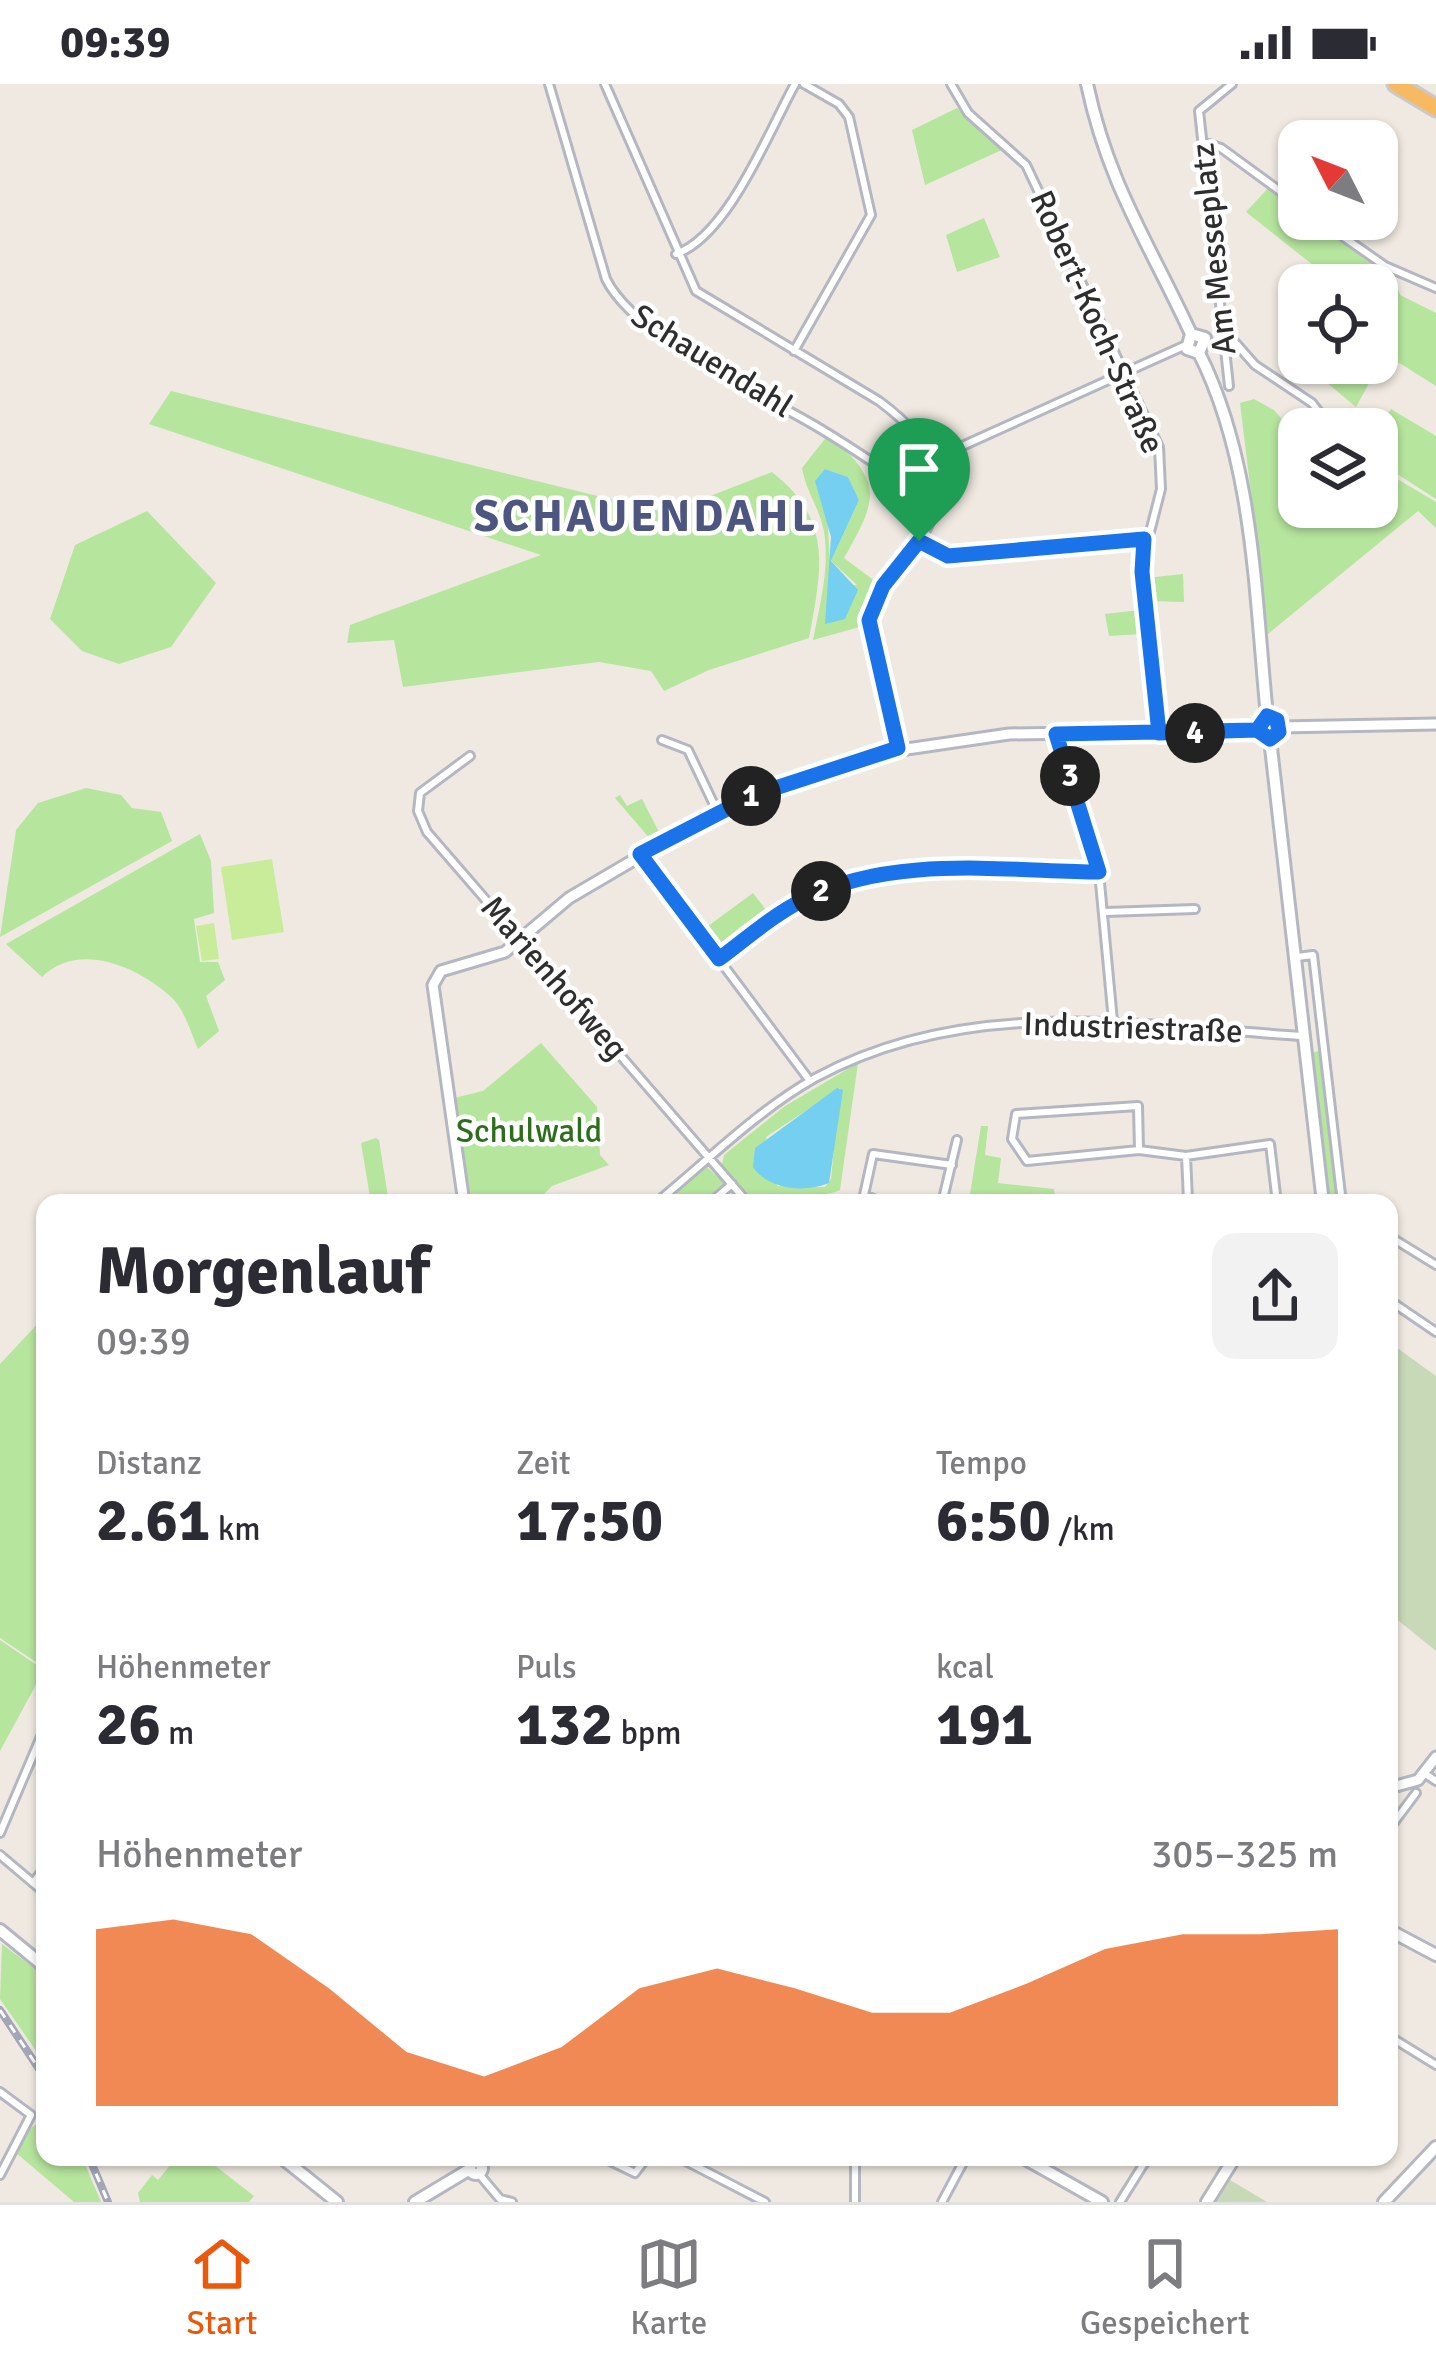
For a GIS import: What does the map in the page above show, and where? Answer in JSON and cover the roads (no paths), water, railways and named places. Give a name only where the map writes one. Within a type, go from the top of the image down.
[{"type":"highway","points":[[1396,84],[1436,108]]},
{"type":"main road","points":[[1087,84],[1102,151],[1128,216],[1188,340],[1199,353],[1234,452],[1267,716],[1280,727],[1270,739],[1322,1194]]},
{"type":"main road","points":[[1188,340],[1205,338],[1199,353]]},
{"type":"main road","points":[[1267,716],[1257,730],[1270,739]]},
{"type":"main road","points":[[0,1930],[36,1960]]},
{"type":"main road","points":[[1398,1934],[1435,1951]]},
{"type":"main road","points":[[1384,2202],[1436,2147]]},
{"type":"main road","points":[[292,2166],[337,2202]]},
{"type":"main road","points":[[415,2202],[472,2166]]},
{"type":"main road","points":[[1038,2166],[1102,2202]]},
{"type":"main road","points":[[1207,2202],[1229,2166]]},
{"type":"street","name":"Schauendahl","points":[[549,84],[605,279],[620,303],[717,372],[815,426],[936,506]]},
{"type":"street","points":[[605,84],[696,291],[905,421],[936,458],[936,506],[919,541],[883,586],[869,620],[898,748]]},
{"type":"street","points":[[676,254],[700,242],[719,218],[795,84]]},
{"type":"street","points":[[794,351],[871,215],[849,117],[839,104],[804,84]]},
{"type":"street","name":"Robert-Koch-Straße","points":[[951,84],[964,109],[1026,165],[1151,427],[1162,466],[1161,489],[1144,539],[1142,572],[1159,733]]},
{"type":"street","name":"Am Messeplatz","points":[[1228,386],[1199,111],[1232,84]]},
{"type":"street","points":[[1203,142],[1221,148],[1278,190]]},
{"type":"street","points":[[1348,240],[1385,266],[1436,288]]},
{"type":"street","points":[[1205,338],[1225,331],[1256,365],[1315,408]]},
{"type":"street","points":[[936,458],[1127,376],[1188,340]]},
{"type":"street","points":[[919,541],[948,556],[1144,539]]},
{"type":"street","points":[[1280,727],[1436,724]]},
{"type":"street","points":[[463,1194],[434,976],[505,952],[568,898],[640,854],[717,811],[810,772],[898,748],[967,737],[1257,730]]},
{"type":"street","points":[[1056,734],[1099,872],[1113,1021]]},
{"type":"street","points":[[662,740],[688,750],[717,811]]},
{"type":"street","name":"Marienhofweg","points":[[470,756],[425,786],[418,811],[427,832],[740,1194]]},
{"type":"street","points":[[640,854],[810,1081]]},
{"type":"street","points":[[719,959],[801,900],[849,882],[929,871],[1099,872]]},
{"type":"street","points":[[1106,912],[1195,909]]},
{"type":"street","points":[[1294,957],[1313,955],[1341,1194]]},
{"type":"street","name":"Industriestraße","points":[[667,1194],[810,1081],[876,1050],[954,1029],[1113,1021],[1304,1036]]},
{"type":"street","points":[[1139,1150],[1138,1106],[1016,1114],[1012,1139],[1027,1161],[1139,1150],[1186,1156],[1270,1144],[1276,1194]]},
{"type":"street","points":[[944,1194],[956,1140]]},
{"type":"street","points":[[864,1194],[873,1154],[952,1165]]},
{"type":"street","points":[[1186,1156],[1192,1194]]},
{"type":"street","points":[[720,1194],[732,1184]]},
{"type":"street","points":[[1398,1242],[1436,1265]]},
{"type":"street","points":[[1398,1306],[1436,1332]]},
{"type":"street","points":[[0,1833],[36,1748]]},
{"type":"street","points":[[1398,1787],[1411,1785],[1436,1757]]},
{"type":"street","points":[[1424,1773],[1436,1781]]},
{"type":"street","points":[[1398,1817],[1416,1793]]},
{"type":"street","points":[[0,1855],[36,1885]]},
{"type":"street","points":[[33,1882],[36,1878]]},
{"type":"street","points":[[1398,2042],[1436,2066]]},
{"type":"street","points":[[0,2092],[31,2115],[0,2175]]},
{"type":"street","points":[[476,2166],[500,2199],[512,2202]]},
{"type":"street","points":[[695,2166],[765,2202]]},
{"type":"street","points":[[855,2166],[855,2202]]},
{"type":"street","points":[[942,2202],[961,2166]]},
{"type":"street","points":[[1120,2202],[1142,2166]]},
{"type":"water","points":[[825,469],[848,477],[859,500],[831,561],[858,590],[845,619],[825,624],[831,537],[815,481]]},
{"type":"water","points":[[837,1088],[843,1090],[829,1183],[788,1187],[760,1175],[753,1167],[755,1148]]},
{"type":"railway","points":[[0,2010],[36,2064]]},
{"type":"railway","points":[[93,2166],[108,2202]]},
{"type":"district","name":"SCHAUENDAHL","points":[[646,516]]},
{"type":"park label","name":"Schulwald","points":[[529,1131]]}]
